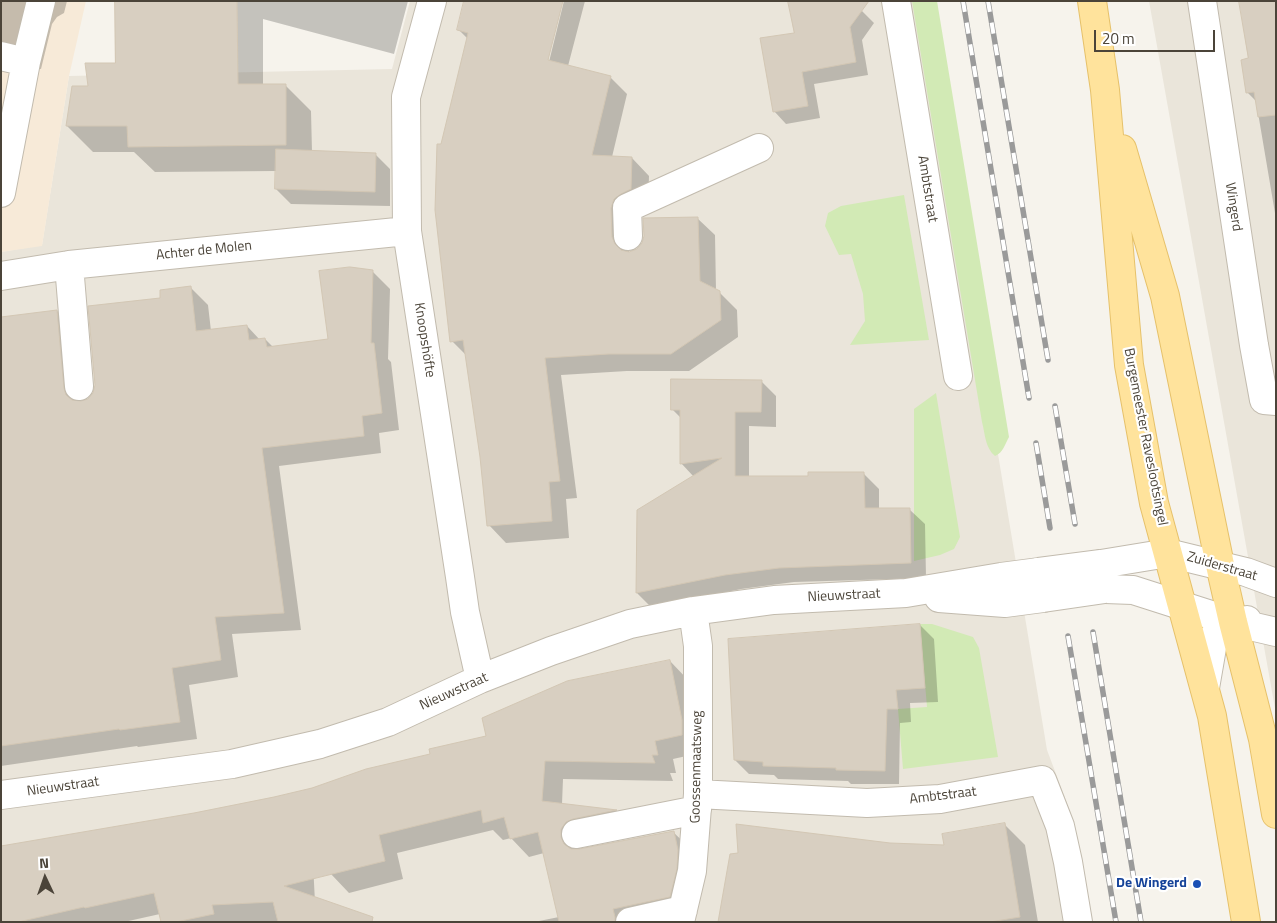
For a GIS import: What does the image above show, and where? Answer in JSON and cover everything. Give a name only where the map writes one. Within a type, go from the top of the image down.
[{"type":"main road","name":"Burgemeester Raveslootsingel","points":[[1092,1],[1105,90],[1129,365],[1154,503],[1212,716],[1246,922]]},
{"type":"main road","name":"Burgemeester Raveslootsingel","points":[[1105,90],[1165,296],[1220,565],[1263,739],[1276,814]]},
{"type":"street","points":[[1,193],[14,59],[41,1]]},
{"type":"street","name":"Knoopshöfte","points":[[432,1],[406,97],[407,231],[465,612],[480,679]]},
{"type":"street","name":"Ambtstraat","points":[[896,1],[958,376]]},
{"type":"street","name":"Wingerd","points":[[1202,1],[1264,400],[1276,401]]},
{"type":"street","points":[[628,236],[627,208],[759,148]]},
{"type":"street","name":"Achter de Molen","points":[[1,276],[69,265],[407,231]]},
{"type":"street","points":[[69,265],[79,386]]},
{"type":"street","name":"Zuiderstraat","points":[[1168,552],[1246,572],[1276,584]]},
{"type":"street","name":"Nieuwstraat","points":[[1,795],[232,764],[311,746],[388,722],[480,679],[551,651],[630,624],[693,611],[774,600],[906,593],[954,600],[1005,603],[1041,585],[1103,577],[1168,552]]},
{"type":"street","name":"Nieuwstraat","points":[[1103,577],[1133,590],[1182,606]]},
{"type":"street","points":[[1182,606],[1233,622],[1276,632]]},
{"type":"street","name":"Goossenmaatsweg","points":[[682,916],[692,871],[698,802],[698,646],[693,611]]},
{"type":"street","name":"Burgemeester Raveslootsingel","points":[[1205,688],[1214,636],[1233,622],[1276,615]]},
{"type":"street","name":"Ambtstraat","points":[[576,834],[698,802],[866,803],[940,799],[1042,780],[1060,826],[1078,922]]},
{"type":"street","points":[[630,922],[682,916]]},
{"type":"shaded area","points":[[1,1],[86,1],[69,76],[42,246],[1,252]]},
{"type":"shaded area","points":[[410,1],[923,1],[1047,750],[1070,811],[1088,922],[1,922],[1,252],[42,245],[69,76],[392,69]]},
{"type":"shaded area","points":[[1149,1],[1276,1],[1276,714]]},
{"type":"green space","points":[[912,1],[937,1],[1009,437],[1002,451],[995,456],[987,445],[982,422]]},
{"type":"green space","points":[[904,195],[929,340],[850,345],[865,321],[863,294],[851,254],[839,255],[825,226],[828,213],[841,206]]},
{"type":"green space","points":[[936,393],[960,537],[954,549],[940,555],[914,561],[914,409]]},
{"type":"green space","points":[[920,624],[932,624],[973,637],[979,648],[998,757],[903,769],[898,709],[927,707]]},
{"type":"building","points":[[115,1],[237,1],[238,84],[286,84],[286,145],[128,147],[127,126],[66,126],[72,86],[88,86],[85,63],[115,63]]},
{"type":"building","points":[[464,1],[563,1],[548,60],[611,76],[592,155],[632,157],[631,189],[614,199],[611,208],[612,237],[615,244],[621,250],[629,252],[637,249],[642,243],[644,236],[643,218],[698,217],[700,281],[720,291],[721,320],[671,354],[609,354],[545,358],[560,481],[549,482],[552,521],[487,526],[480,457],[463,340],[450,342],[435,210],[437,144],[441,144],[468,33],[457,30]]},
{"type":"building","points":[[788,1],[869,1],[850,27],[856,62],[802,72],[808,106],[773,112],[760,38],[794,33]]},
{"type":"building","points":[[1239,1],[1276,1],[1276,115],[1258,117],[1254,92],[1246,93],[1241,60],[1248,58]]},
{"type":"building","points":[[276,149],[376,153],[375,192],[275,189]]},
{"type":"building","points":[[350,267],[373,270],[371,343],[374,343],[382,413],[362,416],[364,436],[262,448],[284,613],[215,617],[221,660],[172,668],[180,722],[1,746],[1,317],[57,310],[64,388],[66,395],[72,400],[81,401],[88,399],[93,393],[95,385],[88,306],[160,298],[160,290],[191,286],[196,331],[247,325],[249,340],[265,338],[267,347],[328,339],[319,271]]},
{"type":"building","points":[[671,379],[762,380],[761,412],[735,412],[735,476],[808,476],[808,472],[864,472],[865,508],[910,508],[911,563],[779,568],[725,575],[636,593],[637,510],[722,458],[680,464],[680,410],[671,410]]},
{"type":"building","points":[[920,624],[925,688],[896,690],[898,709],[887,709],[885,771],[763,766],[763,762],[734,760],[728,639]]},
{"type":"building","points":[[670,660],[682,720],[682,735],[655,741],[658,755],[652,755],[655,763],[545,761],[542,801],[617,810],[566,822],[561,829],[561,837],[564,844],[571,849],[674,831],[678,850],[677,869],[670,897],[613,909],[615,922],[559,922],[538,832],[510,839],[504,817],[483,823],[481,810],[379,835],[385,861],[284,886],[373,917],[372,922],[278,922],[273,902],[212,905],[214,914],[176,922],[161,922],[154,893],[18,922],[1,922],[1,846],[194,813],[312,788],[366,769],[430,754],[429,749],[486,736],[482,718],[567,681]]},
{"type":"building","points":[[1005,823],[1020,917],[990,922],[718,922],[730,854],[738,853],[736,824],[890,843],[944,845],[942,834]]},
{"type":"railway","points":[[963,1],[1029,398]]},
{"type":"railway","points":[[988,1],[1048,360]]},
{"type":"railway","points":[[1055,406],[1075,524]]},
{"type":"railway","points":[[1036,443],[1050,528]]},
{"type":"railway","points":[[1093,632],[1141,922]]},
{"type":"railway","points":[[1068,636],[1116,922]]},
{"type":"place","name":"De Wingerd","points":[[1197,884]]}]
